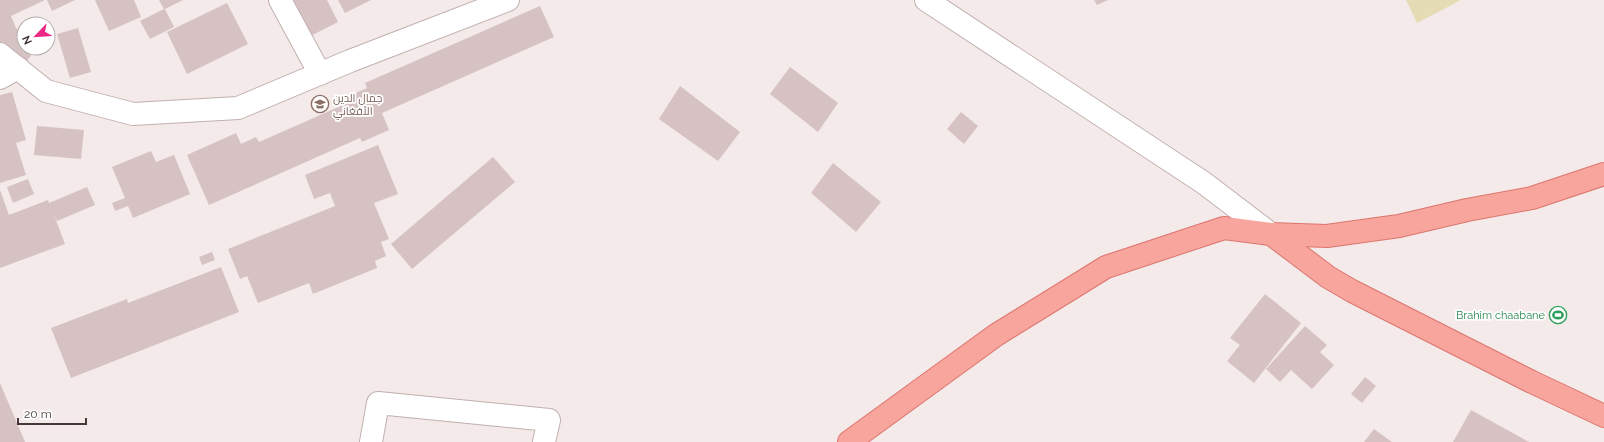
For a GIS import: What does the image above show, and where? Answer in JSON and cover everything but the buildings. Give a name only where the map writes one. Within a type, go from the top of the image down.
[{"type":"main road","points":[[849,442],[996,335],[1106,267],[1224,228],[1271,234],[1327,236],[1400,226],[1467,210],[1532,198],[1604,174]]},
{"type":"main road","points":[[1271,234],[1328,277],[1352,291],[1604,416]]},
{"type":"street","points":[[280,0],[320,74]]},
{"type":"street","points":[[0,54],[9,73],[46,91],[133,114],[238,108],[508,0]]},
{"type":"street","points":[[926,0],[1204,183],[1271,234]]},
{"type":"street","points":[[371,442],[378,403],[549,420],[544,442]]},
{"type":"shaded area","points":[[1406,0],[1461,0],[1417,23]]},
{"type":"place","name":"جمال الدين الأفغاني","points":[[320,104]]},
{"type":"place","name":"Brahim chaabane","points":[[1558,315]]}]
